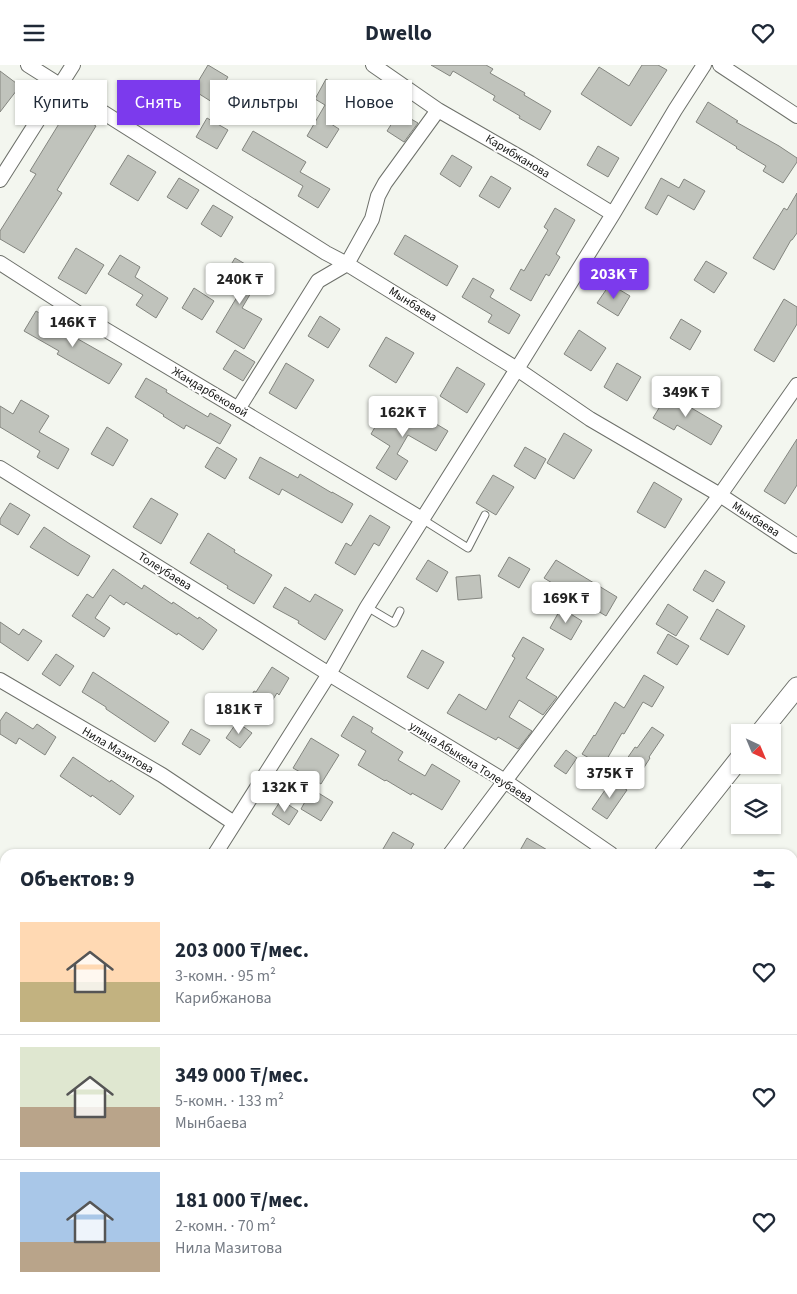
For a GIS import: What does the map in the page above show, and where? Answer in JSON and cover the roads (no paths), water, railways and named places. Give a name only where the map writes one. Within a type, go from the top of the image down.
[{"type":"main road","points":[[767,724],[797,687]]},
{"type":"main road","points":[[668,849],[731,769]]},
{"type":"street","name":"Мынбаева","points":[[28,65],[51,80]]},
{"type":"street","points":[[64,80],[73,65]]},
{"type":"street","name":"Карибжанова","points":[[373,65],[438,109],[613,214]]},
{"type":"street","points":[[218,849],[329,675],[367,607],[613,214],[674,110],[704,65]]},
{"type":"street","points":[[720,65],[797,116]]},
{"type":"street","points":[[238,409],[318,281],[347,264],[372,219],[378,196],[384,183],[438,109]]},
{"type":"street","name":"Мынбаева","points":[[107,116],[326,253],[517,369],[590,419],[720,495],[797,546]]},
{"type":"street","points":[[0,180],[35,125]]},
{"type":"street","name":"Жандарбековой","points":[[0,263],[82,315],[422,519]]},
{"type":"street","points":[[454,849],[720,495],[797,385]]},
{"type":"street","name":"Толеубаева","points":[[0,468],[329,675]]},
{"type":"street","name":"улица Абыкена Толеубаева","points":[[329,675],[505,781],[604,849]]},
{"type":"street","name":"Нила Мазитова","points":[[0,680],[162,775],[234,823]]},
{"type":"lane","points":[[422,519],[468,548],[485,515]]},
{"type":"lane","points":[[367,607],[394,623],[400,611]]}]
